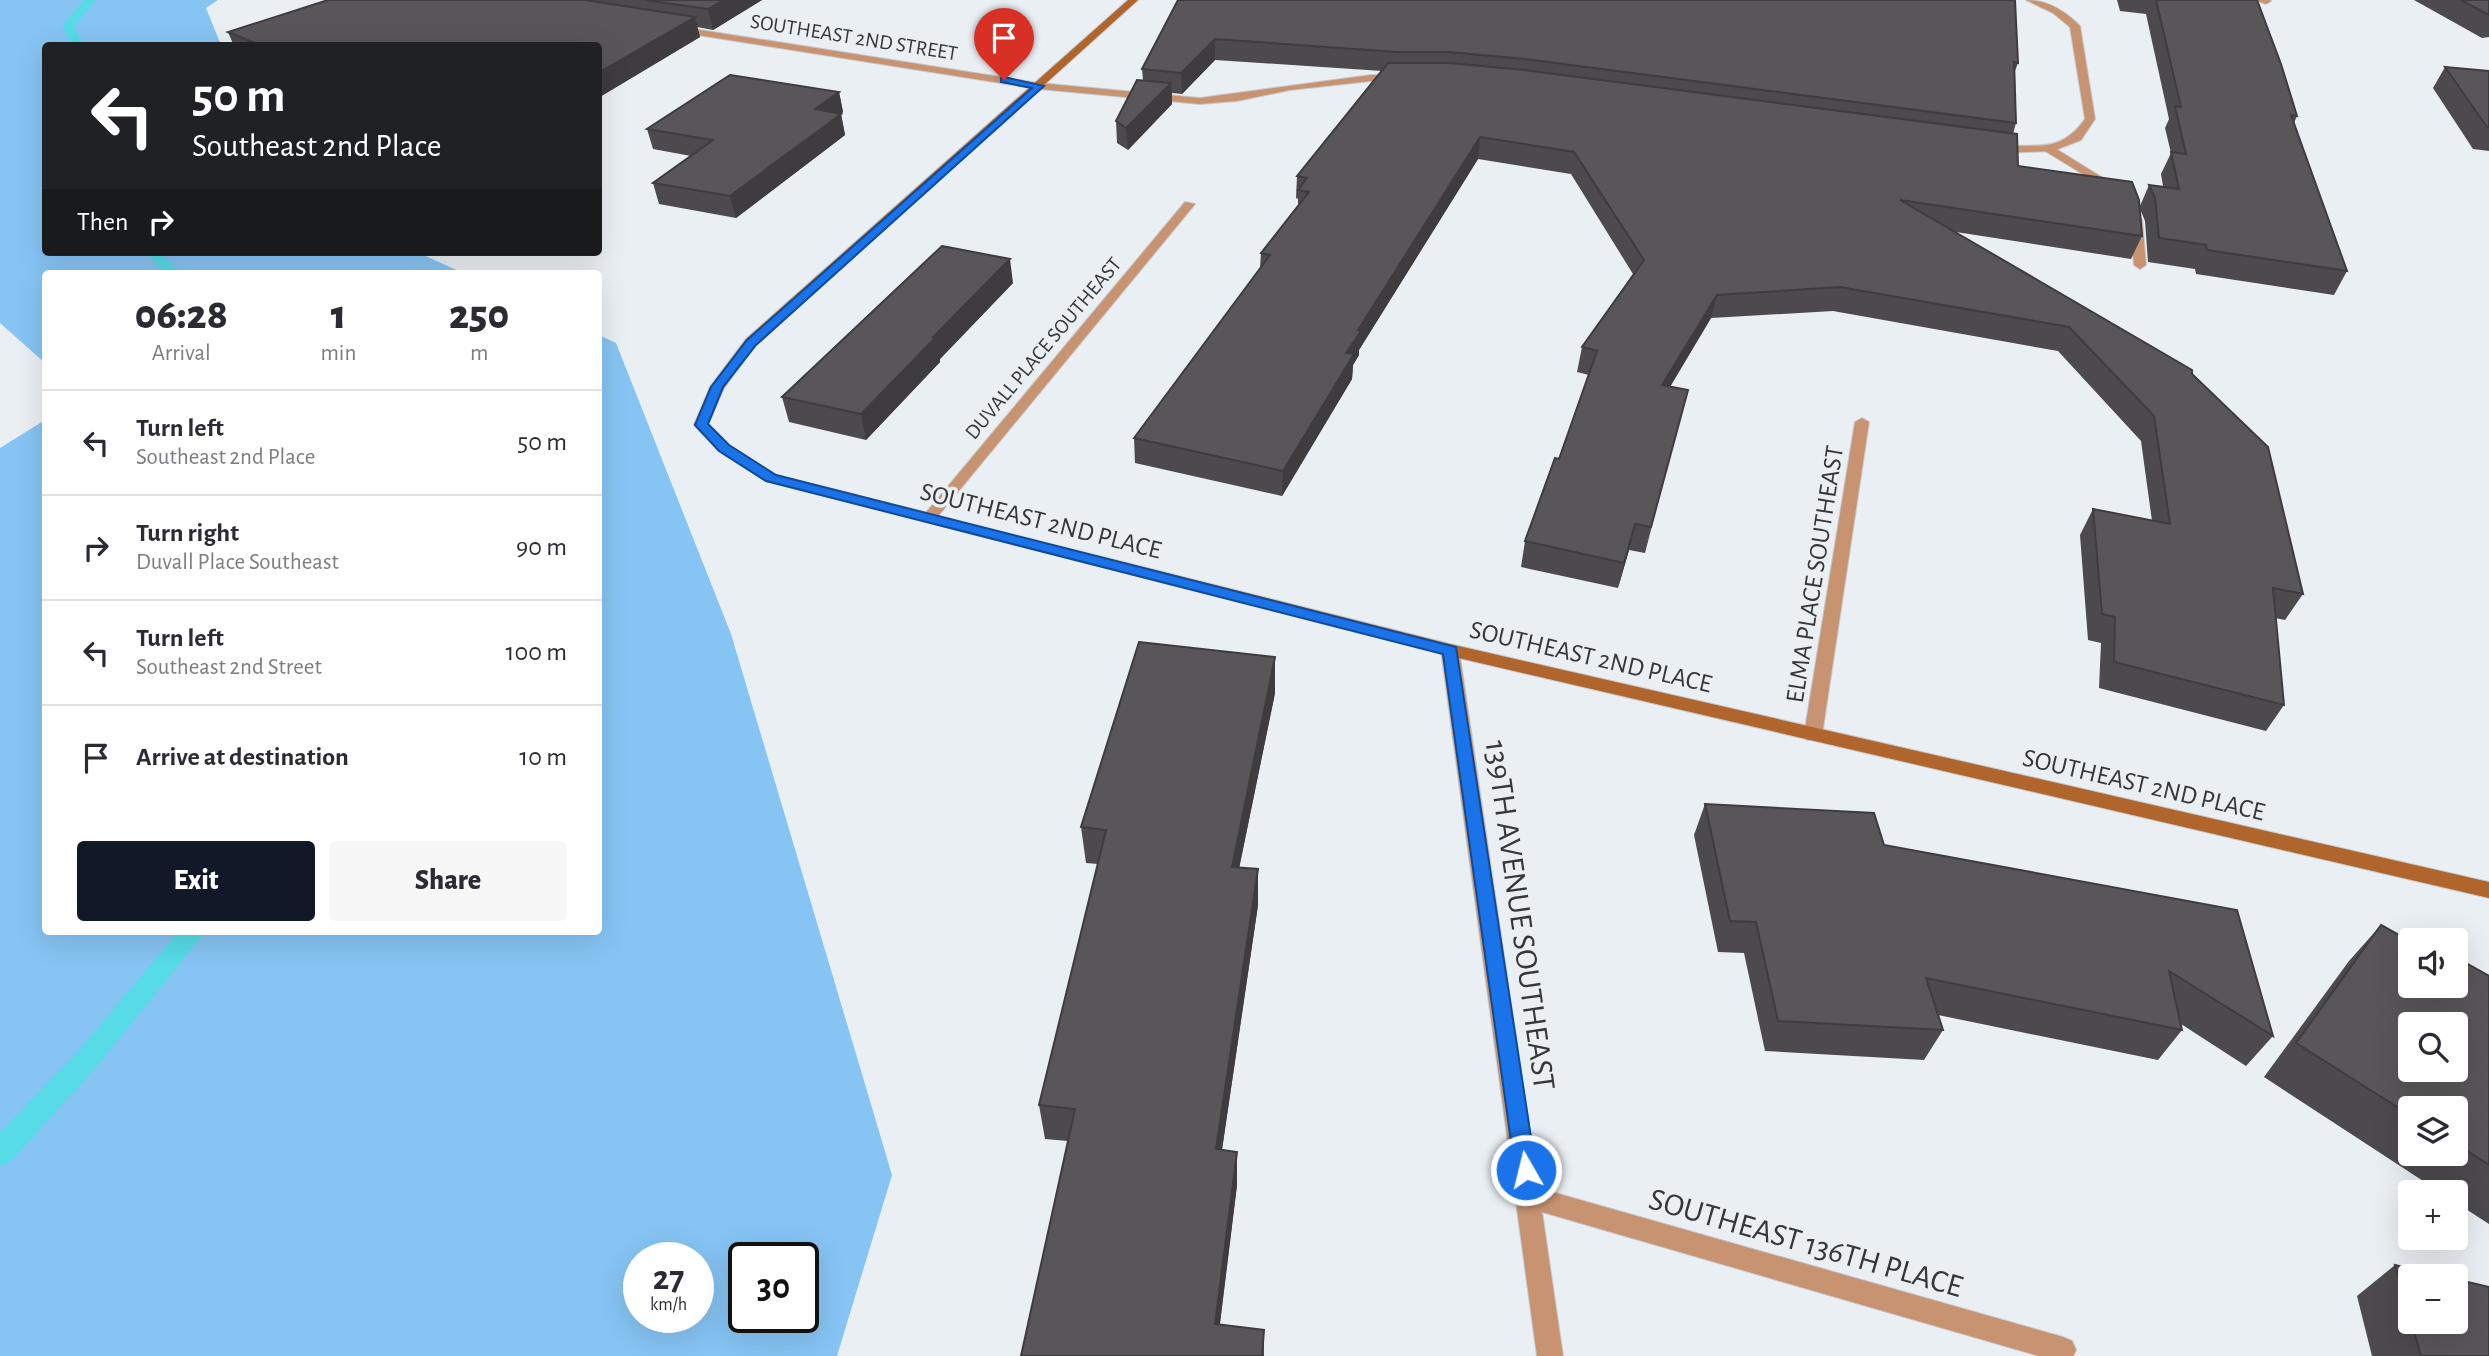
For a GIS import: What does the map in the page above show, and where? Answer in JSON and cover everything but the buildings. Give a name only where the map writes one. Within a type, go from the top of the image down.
[{"type":"street","points":[[1039,86],[1133,0]]},
{"type":"street","points":[[1985,149],[2049,149],[2077,138],[2090,119],[2075,26],[2056,10],[2031,0]]},
{"type":"street","points":[[2260,0],[2266,1]]},
{"type":"street","name":"SOUTHEAST 2ND STREET","points":[[663,27],[1039,86],[1200,101],[1371,78],[1409,78]]},
{"type":"street","name":"SOUTHEAST 2ND PLACE","points":[[1039,86],[751,342],[717,387],[701,425],[724,448],[771,478],[1450,650],[2489,890]]},
{"type":"street","points":[[2049,149],[2106,181],[2127,201],[2136,214],[2140,265]]},
{"type":"street","name":"DUVALL PLACE SOUTHEAST","points":[[929,518],[1189,204]]},
{"type":"street","name":"ELMA PLACE SOUTHEAST","points":[[1813,735],[1862,422]]},
{"type":"street","name":"139TH AVENUE SOUTHEAST","points":[[1450,650],[1530,1198],[1550,1356]]},
{"type":"street","name":"SOUTHEAST 136TH PLACE","points":[[1530,1198],[2063,1350]]},
{"type":"shaded area","points":[[0,0],[218,0],[206,8],[220,42],[42,42],[42,256],[426,256],[456,270],[42,270],[42,360],[0,323]]},
{"type":"shaded area","points":[[602,336],[616,343],[731,634],[892,1175],[837,1356],[0,1356],[0,448],[42,422],[42,935],[602,935]]},
{"type":"waterway","points":[[76,42],[68,26],[91,0]]},
{"type":"waterway","points":[[157,256],[169,270]]},
{"type":"waterway","points":[[0,1153],[88,1058],[191,935]]},
{"type":"route","points":[[1004,80],[1039,86],[751,342],[717,387],[701,425],[724,448],[771,478],[1450,650],[1526,1170]]}]
